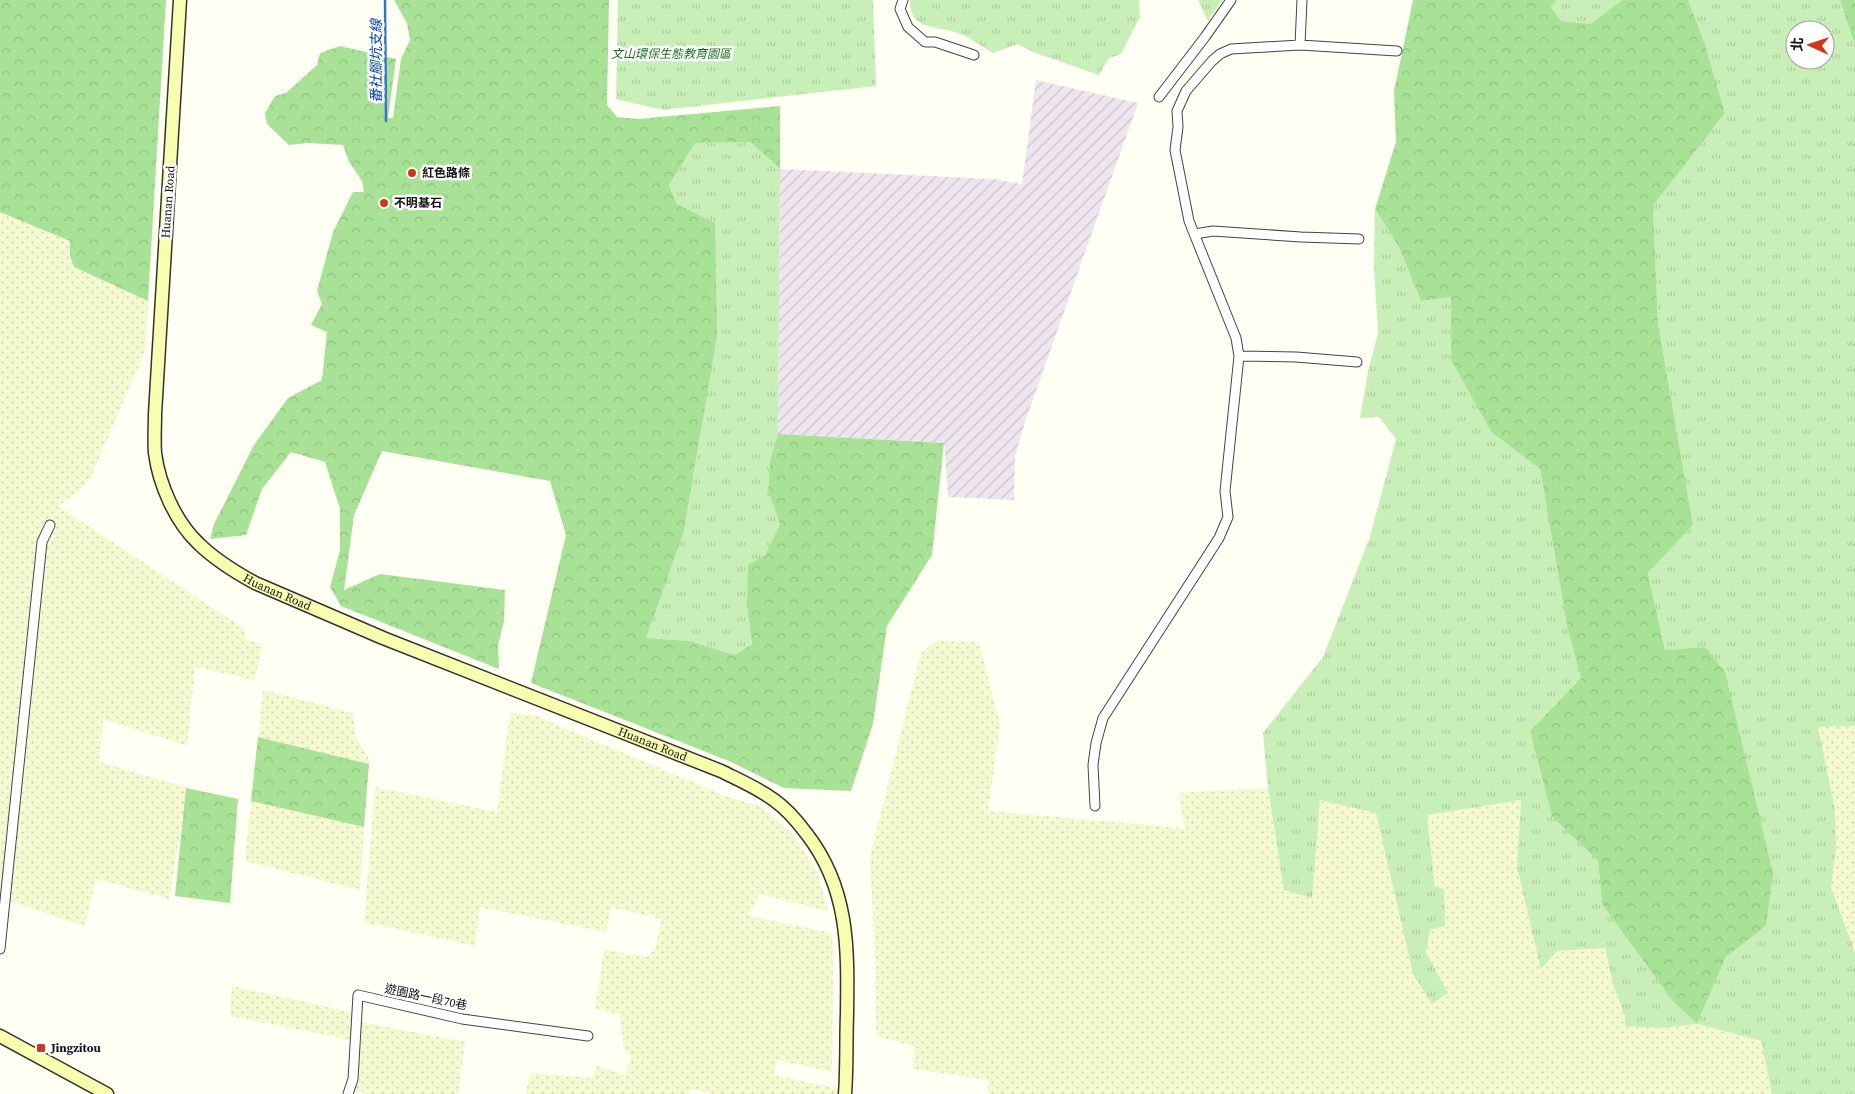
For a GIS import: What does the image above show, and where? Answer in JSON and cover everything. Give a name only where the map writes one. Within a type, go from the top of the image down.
[{"type":"street","name":"Huanan Road","points":[[180,0],[157,379],[155,452],[163,487],[179,518],[197,543],[235,572],[255,583],[383,638],[721,771],[751,785],[776,801],[796,820],[818,848],[832,876],[842,914],[847,951],[846,1094]]},
{"type":"street","points":[[903,0],[900,9],[908,27],[925,42],[935,42],[974,55]]},
{"type":"street","points":[[1159,97],[1206,37],[1231,0]]},
{"type":"street","points":[[1300,45],[1302,0]]},
{"type":"street","points":[[1095,806],[1093,765],[1096,743],[1103,718],[1219,538],[1228,517],[1226,491],[1239,356],[1236,338],[1189,221],[1175,150],[1178,127],[1177,110],[1186,91],[1212,61],[1220,54],[1232,49],[1300,45],[1397,51]]},
{"type":"street","points":[[1195,234],[1213,231],[1359,239]]},
{"type":"street","points":[[1239,356],[1296,357],[1357,362]]},
{"type":"street","points":[[0,949],[42,542],[50,525]]},
{"type":"street","name":"遊園路一段70巷","points":[[348,1094],[352,1079],[358,995],[462,1019],[588,1036]]},
{"type":"street","points":[[0,1036],[107,1094]]},
{"type":"shaded area","points":[[1036,80],[1138,103],[1025,422],[1015,457],[1014,500],[948,497],[944,443],[778,434],[780,169],[994,179],[1022,184]]},
{"type":"green space","points":[[0,0],[166,0],[148,301],[74,267],[70,256],[70,241],[0,212]]},
{"type":"green space","points":[[394,0],[609,0],[607,105],[617,117],[638,119],[780,106],[780,169],[750,142],[695,143],[669,185],[677,204],[715,223],[717,336],[684,531],[646,638],[691,641],[734,655],[752,644],[747,606],[748,565],[765,555],[780,524],[768,491],[770,460],[778,434],[944,443],[932,555],[887,626],[873,724],[851,791],[784,788],[729,761],[531,683],[566,535],[550,481],[382,451],[354,515],[344,590],[380,574],[505,590],[504,621],[498,646],[499,669],[341,606],[330,587],[340,550],[340,509],[325,462],[291,452],[262,489],[246,535],[210,539],[214,524],[254,445],[288,398],[322,380],[327,332],[311,325],[322,304],[317,291],[333,232],[353,192],[364,192],[362,181],[349,162],[343,145],[308,143],[289,145],[267,124],[265,113],[275,96],[286,93],[317,65],[320,53],[340,46],[396,59],[388,118],[393,118],[401,59],[410,40],[407,23]]},
{"type":"green space","name":"文山環保生態教育園區","points":[[618,0],[873,0],[876,86],[663,110],[616,99]]},
{"type":"green space","points":[[910,0],[1139,0],[1140,17],[1121,54],[1109,58],[1099,75],[1030,51],[1018,44],[993,53],[960,34],[924,25],[914,16]]},
{"type":"green space","points":[[1198,0],[1222,0],[1208,21]]},
{"type":"green space","points":[[1413,0],[1556,0],[1551,7],[1561,21],[1591,24],[1622,0],[1688,0],[1705,44],[1725,113],[1653,206],[1658,323],[1693,525],[1648,573],[1665,650],[1705,647],[1725,672],[1773,873],[1766,926],[1726,957],[1697,1024],[1673,1001],[1602,904],[1598,861],[1552,816],[1530,731],[1581,678],[1567,626],[1540,469],[1491,432],[1451,360],[1451,297],[1421,301],[1399,247],[1375,209],[1396,142],[1394,91]]},
{"type":"green space","points":[[1556,0],[1622,0],[1592,24],[1561,21],[1551,7]]},
{"type":"green space","points":[[1688,0],[1840,0],[1855,46],[1855,726],[1818,727],[1835,809],[1836,849],[1831,888],[1855,952],[1855,1094],[1772,1094],[1761,1041],[1697,1024],[1726,957],[1766,926],[1705,647],[1665,650],[1648,573],[1693,525],[1658,323],[1653,206],[1725,113],[1705,44]]},
{"type":"green space","points":[[1840,0],[1855,0],[1855,46]]},
{"type":"green space","points":[[750,142],[780,169],[778,434],[770,460],[768,491],[780,524],[765,555],[747,606],[752,644],[734,655],[691,641],[645,638],[684,531],[702,425],[715,223],[677,204],[669,185],[695,143]]},
{"type":"green space","points":[[1375,209],[1399,247],[1421,301],[1451,297],[1451,360],[1491,432],[1540,469],[1567,626],[1581,678],[1530,731],[1552,815],[1598,861],[1602,904],[1697,1024],[1662,1028],[1625,1026],[1625,1016],[1613,984],[1605,948],[1557,951],[1541,969],[1517,867],[1521,800],[1427,815],[1435,887],[1444,889],[1445,926],[1430,930],[1426,952],[1448,993],[1432,1004],[1413,974],[1376,813],[1320,800],[1312,898],[1284,890],[1268,788],[1263,733],[1323,657],[1370,537],[1396,439],[1379,417],[1360,418],[1368,372],[1378,333],[1374,268]]},
{"type":"green space","points":[[0,212],[71,241],[70,256],[74,267],[148,301],[146,345],[141,361],[90,479],[77,493],[58,506],[243,628],[247,640],[262,645],[255,680],[195,667],[187,746],[103,719],[99,762],[188,788],[169,899],[96,879],[85,926],[9,901],[0,932]]},
{"type":"green space","points":[[936,641],[979,642],[1000,724],[988,811],[1185,828],[1178,793],[1268,788],[1284,890],[1312,897],[1320,800],[1376,813],[1413,974],[1447,993],[1426,952],[1430,930],[1445,925],[1435,887],[1427,814],[1521,800],[1517,867],[1542,968],[1557,951],[1605,948],[1613,984],[1625,1016],[1662,1028],[1697,1024],[1761,1042],[1772,1094],[987,1094],[989,1080],[913,1069],[914,1046],[876,1036],[875,957],[870,857],[921,653]]},
{"type":"green space","points":[[263,690],[353,713],[356,737],[369,759],[369,764],[258,737]]},
{"type":"green space","points":[[510,713],[534,715],[725,796],[762,807],[793,834],[817,872],[828,911],[759,894],[749,916],[832,933],[832,1072],[777,1060],[773,1074],[841,1090],[840,1094],[714,1094],[691,1089],[689,1094],[526,1094],[530,1073],[593,1078],[597,1066],[626,1075],[631,1057],[624,1050],[620,1015],[595,1009],[604,950],[648,957],[656,947],[661,919],[611,907],[606,932],[480,907],[475,946],[364,922],[375,787],[497,812]]},
{"type":"green space","points":[[1818,726],[1855,726],[1855,952],[1831,888],[1836,849]]},
{"type":"green space","points":[[258,737],[369,764],[364,827],[251,801]]},
{"type":"green space","points":[[186,788],[238,799],[230,903],[175,896]]},
{"type":"green space","points":[[251,801],[364,827],[360,890],[245,861]]},
{"type":"green space","points":[[232,986],[354,1013],[351,1040],[230,1016]]},
{"type":"green space","points":[[358,1019],[362,1022],[465,1042],[458,1094],[366,1094],[353,1088]]},
{"type":"waterway","name":"番社腳坑支線","points":[[385,0],[386,121]]},
{"type":"place","name":"紅色路條","points":[[412,173]]},
{"type":"place","name":"不明基石","points":[[384,203]]},
{"type":"place","name":"Jingzitou","points":[[41,1048]]}]
